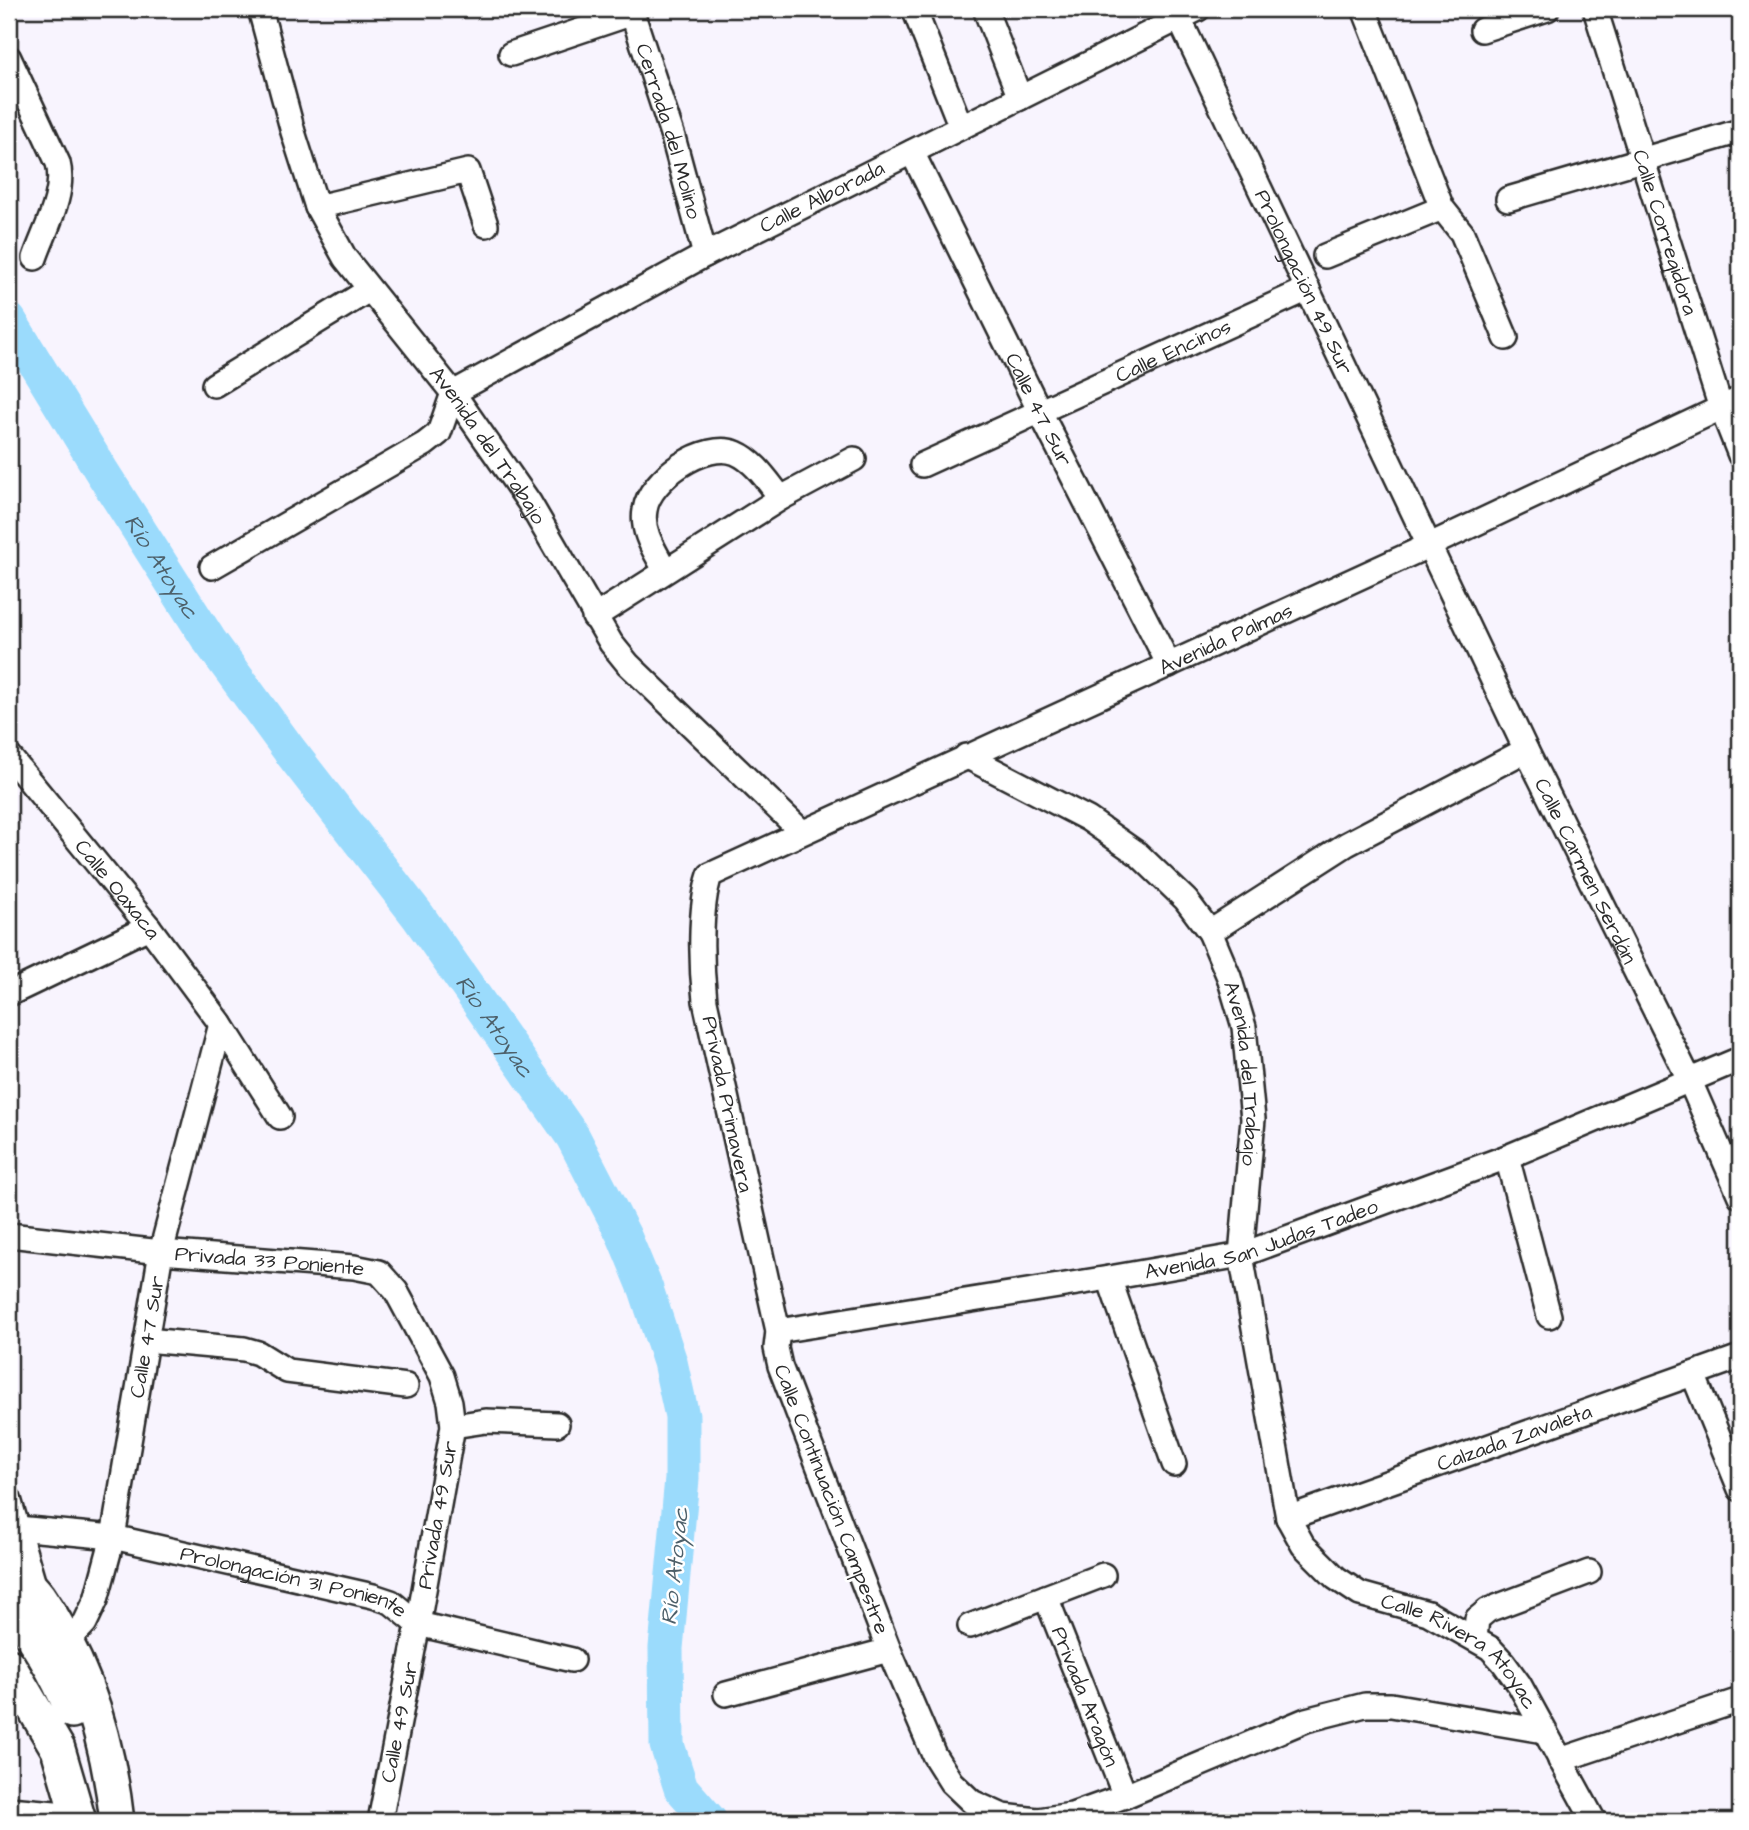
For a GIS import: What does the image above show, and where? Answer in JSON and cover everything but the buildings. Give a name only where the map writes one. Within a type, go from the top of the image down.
[{"type":"main road","points":[[9,1566],[23,1600],[28,1629],[58,1676],[116,1821]]},
{"type":"main road","points":[[23,1600],[67,1642],[95,1707],[112,1777],[116,1821]]},
{"type":"main road","points":[[9,1640],[29,1666],[43,1692],[77,1819]]},
{"type":"main road","points":[[9,1666],[58,1749]]},
{"type":"street","name":"Avenida del Trabajo","points":[[260,9],[293,132],[317,206],[345,258],[453,393],[529,502],[594,617],[628,664],[802,832]]},
{"type":"street","points":[[914,9],[961,127]]},
{"type":"street","points":[[985,9],[1020,98]]},
{"type":"street","points":[[1364,9],[1443,208],[1462,233],[1506,338]]},
{"type":"street","points":[[1482,30],[1547,9]]},
{"type":"street","name":"Calle Corregidora","points":[[1595,9],[1643,158],[1731,404],[1740,455]]},
{"type":"street","points":[[511,54],[632,11]]},
{"type":"street","name":"Cerrada del Molino","points":[[632,11],[673,137],[705,255]]},
{"type":"street","name":"Calle Alborada","points":[[453,393],[705,255],[1188,14]]},
{"type":"street","name":"Prolongación 49 Sur","points":[[1188,14],[1308,289],[1430,545]]},
{"type":"street","points":[[9,58],[58,163],[61,176],[59,190],[35,258]]},
{"type":"street","points":[[1508,199],[1740,131]]},
{"type":"street","name":"Calle 47 Sur","points":[[912,152],[1040,412],[1169,664]]},
{"type":"street","points":[[317,206],[468,171],[485,225]]},
{"type":"street","points":[[1325,256],[1443,208]]},
{"type":"street","name":"Calle Encinos","points":[[922,465],[1308,289]]},
{"type":"street","points":[[214,385],[369,290]]},
{"type":"street","points":[[212,567],[425,444],[439,433],[453,393]]},
{"type":"street","name":"Avenida Palmas","points":[[710,876],[1731,404]]},
{"type":"street","points":[[665,570],[645,528],[645,508],[660,480],[684,463],[708,452],[734,452],[750,461],[781,498]]},
{"type":"street","points":[[594,617],[781,498],[854,459]]},
{"type":"street","name":"Calle Carmen Serdán","points":[[1430,545],[1526,750],[1689,1079],[1740,1196]]},
{"type":"street","points":[[1210,932],[1347,844],[1526,750]]},
{"type":"street","name":"Calle Oaxaca","points":[[9,756],[16,778],[149,927],[221,1024],[280,1117]]},
{"type":"street","name":"Avenida del Trabajo","points":[[966,756],[1088,819],[1138,854],[1186,900],[1210,932],[1229,977],[1244,1027],[1254,1119],[1241,1255],[1288,1518]]},
{"type":"street","name":"Privada Primavera","points":[[710,876],[704,892],[705,1001],[777,1339]]},
{"type":"street","points":[[9,994],[149,927]]},
{"type":"street","name":"Calle 47 Sur","points":[[67,1642],[85,1623],[96,1600],[113,1537],[161,1252],[221,1024]]},
{"type":"street","name":"Avenida San Judas Tadeo","points":[[777,1339],[1241,1255],[1507,1157],[1740,1059]]},
{"type":"street","points":[[1507,1157],[1549,1316]]},
{"type":"street","name":"Privada 33 Poniente","points":[[9,1235],[161,1252],[354,1267],[379,1272],[396,1291],[442,1376],[450,1402],[453,1426]]},
{"type":"street","points":[[1110,1278],[1174,1464]]},
{"type":"street","name":"Calle Continuación Campestre","points":[[777,1339],[780,1366],[890,1650],[934,1755],[951,1782],[972,1802],[1003,1816],[1038,1819],[1072,1815],[1125,1796],[1306,1720],[1365,1705],[1391,1705],[1544,1731]]},
{"type":"street","points":[[146,1340],[244,1349],[258,1353],[287,1371],[406,1387]]},
{"type":"street","name":"Calzada Zavaleta","points":[[1288,1518],[1740,1357]]},
{"type":"street","points":[[1693,1374],[1740,1489]]},
{"type":"street","name":"Privada 49 Sur","points":[[418,1624],[453,1426],[486,1420],[557,1424]]},
{"type":"street","points":[[9,1499],[23,1600]]},
{"type":"street","name":"Calle Rivera Atoyac","points":[[1288,1518],[1303,1545],[1318,1562],[1360,1594],[1428,1613],[1490,1648],[1518,1684],[1594,1821]]},
{"type":"street","name":"Prolongación 31 Poniente","points":[[13,1532],[113,1537],[373,1596],[391,1602],[418,1624],[572,1660]]},
{"type":"street","points":[[1475,1638],[1477,1619],[1488,1610],[1589,1572]]},
{"type":"street","points":[[970,1626],[1103,1574]]},
{"type":"street","name":"Privada Aragón","points":[[1046,1597],[1125,1796]]},
{"type":"street","name":"Calle 49 Sur","points":[[380,1821],[418,1624]]},
{"type":"street","name":"Calle Continuación Campestre","points":[[726,1694],[890,1650]]},
{"type":"street","points":[[1560,1760],[1740,1700]]},
{"type":"street","points":[[9,1809],[77,1819]]},
{"type":"waterway","name":"Río Atoyac","points":[[9,320],[209,640],[290,751],[418,916],[573,1137],[624,1236],[646,1289],[670,1362],[682,1416],[682,1479],[666,1648],[667,1745],[681,1788],[710,1821]]}]
